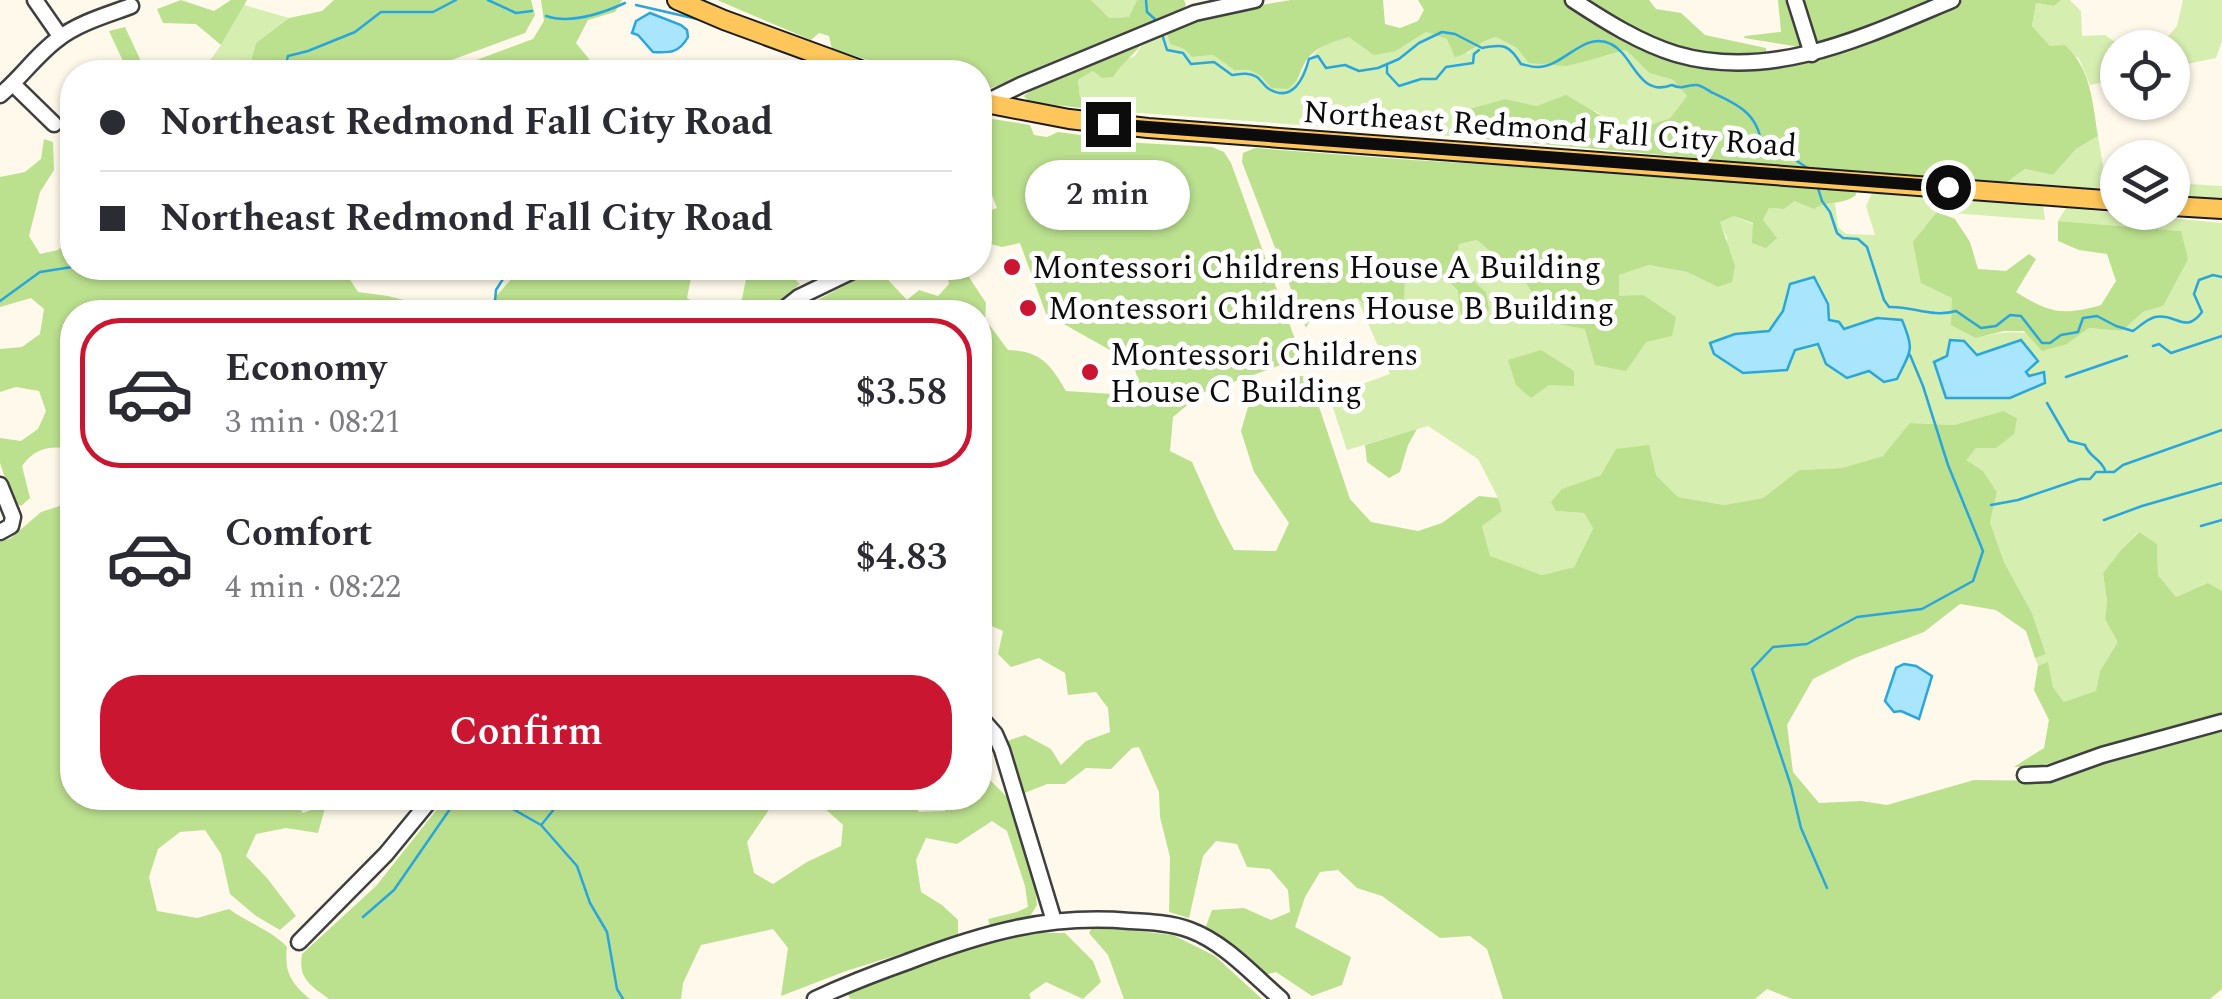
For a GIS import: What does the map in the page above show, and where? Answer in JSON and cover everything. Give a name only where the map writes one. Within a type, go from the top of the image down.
[{"type":"main road","points":[[677,0],[834,60]]},
{"type":"main road","name":"Northeast Redmond Fall City Road","points":[[992,105],[1148,128],[2100,200]]},
{"type":"main road","points":[[2190,207],[2222,209]]},
{"type":"street","points":[[36,0],[60,36]]},
{"type":"street","points":[[992,98],[1162,27],[1194,7],[1255,0]]},
{"type":"street","points":[[1573,0],[1606,21],[1676,54],[1734,63],[1812,54],[1952,0]]},
{"type":"street","points":[[1795,0],[1812,54]]},
{"type":"street","points":[[0,95],[60,36],[131,6]]},
{"type":"street","points":[[13,84],[54,124]]},
{"type":"street","points":[[796,300],[835,280]]},
{"type":"street","points":[[0,485],[13,518],[11,526],[0,532]]},
{"type":"street","points":[[2025,775],[2049,774],[2222,722]]},
{"type":"street","points":[[992,731],[1002,750],[1054,920]]},
{"type":"street","points":[[299,942],[386,854],[422,810]]},
{"type":"street","points":[[815,999],[1005,929],[1054,920],[1117,920],[1165,923],[1211,940],[1281,999]]},
{"type":"green space","points":[[181,0],[214,11],[231,0],[247,0],[221,45],[196,24],[163,23],[157,9]]},
{"type":"green space","points":[[334,0],[531,0],[535,15],[525,33],[452,60],[251,60],[256,43],[289,18],[322,11]]},
{"type":"green space","points":[[541,0],[622,0],[615,12],[588,20],[576,43],[590,60],[476,60],[533,39],[544,21]]},
{"type":"green space","points":[[717,0],[1091,0],[1109,18],[1129,17],[1137,0],[1184,0],[1186,5],[1182,10],[992,87],[992,60],[868,60],[832,49],[829,36],[819,33],[811,40]]},
{"type":"green space","points":[[1091,0],[1137,0],[1130,17],[1108,18]]},
{"type":"green space","points":[[1291,0],[1383,0],[1385,24],[1400,28],[1418,21],[1424,10],[1418,0],[1565,0],[1667,54],[1769,64],[1810,60],[1963,0],[2061,0],[2054,6],[2036,3],[2032,26],[2050,46],[2065,45],[2081,65],[2098,136],[2076,149],[2053,175],[2025,169],[2007,182],[1817,173],[1463,137],[1466,110],[1505,99],[1537,106],[1566,95],[1629,132],[1670,118],[1687,96],[1673,80],[1649,73],[1626,50],[1567,66],[1529,63],[1517,48],[1496,37],[1455,57],[1447,39],[1426,32],[1396,51],[1374,55],[1349,37],[1314,52],[1288,89],[1271,88],[1249,70],[1234,70],[1213,55],[1192,57],[1170,44],[1166,30],[1237,9]]},
{"type":"green space","points":[[1585,0],[1649,0],[1656,9],[1681,13],[1705,35],[1766,48],[1766,55],[1718,55],[1687,50],[1641,32]]},
{"type":"green space","points":[[1778,0],[1789,0],[1804,43],[1800,47],[1744,38],[1781,32]]},
{"type":"green space","points":[[1800,0],[1936,0],[1822,46],[1815,45]]},
{"type":"green space","points":[[2061,0],[2070,0],[2081,11],[2082,36],[2100,35],[2100,83],[2090,85],[2079,58],[2050,46],[2032,26],[2036,3],[2054,6]]},
{"type":"green space","points":[[2183,0],[2222,0],[2222,41],[2216,58],[2190,63],[2190,30],[2174,30]]},
{"type":"green space","points":[[244,5],[289,18],[256,43],[251,60],[210,60]]},
{"type":"green space","points":[[125,27],[140,60],[122,60],[109,31]]},
{"type":"green space","points":[[1166,30],[1170,44],[1192,57],[1213,55],[1234,70],[1249,70],[1261,76],[1271,88],[1299,79],[1306,64],[1330,41],[1359,38],[1396,51],[1426,32],[1447,39],[1468,54],[1479,41],[1496,37],[1517,48],[1605,56],[1626,50],[1649,73],[1673,80],[1687,96],[1670,118],[1629,132],[1595,111],[1505,99],[1467,110],[1463,137],[1099,110],[1093,100],[1080,97],[1078,80],[1135,56],[1145,39]]},
{"type":"green space","points":[[1145,39],[1113,77],[1102,78],[1093,71],[1078,80],[1080,97],[1093,100],[1099,110],[1029,102],[1024,96],[1037,86]]},
{"type":"green space","points":[[992,119],[1030,125],[1034,135],[1047,137],[1058,132],[1212,147],[1224,152],[1300,353],[1295,360],[1202,393],[1173,417],[1170,451],[1192,462],[1234,550],[1276,551],[1289,523],[1254,472],[1241,431],[1252,393],[1300,376],[1309,377],[1350,499],[1371,522],[1418,531],[1442,523],[1479,496],[1498,498],[1502,511],[1482,526],[1490,556],[1542,575],[1574,567],[1593,528],[1584,513],[1556,511],[1551,502],[1562,489],[1601,475],[1616,449],[1649,445],[1656,475],[1678,497],[1724,505],[1763,498],[1799,470],[1842,468],[1883,456],[1910,423],[1954,425],[2003,411],[2017,418],[2014,434],[1996,448],[1976,448],[1966,460],[1983,471],[1997,492],[1990,522],[2004,562],[2032,613],[2046,654],[2035,658],[2026,631],[1996,610],[1960,604],[1924,632],[1813,679],[1787,725],[1793,772],[1819,803],[1861,801],[1887,805],[1974,780],[2044,781],[2079,767],[2222,728],[2222,989],[2210,999],[1792,999],[1767,989],[1755,999],[1503,999],[1487,949],[1470,936],[1440,938],[1382,896],[1357,888],[1338,870],[1320,872],[1305,897],[1295,927],[1351,957],[1342,985],[1312,996],[1276,972],[1265,975],[1205,929],[1212,910],[1244,908],[1271,920],[1290,912],[1288,890],[1270,869],[1247,867],[1237,844],[1216,841],[1203,856],[1189,918],[1169,912],[1170,857],[1160,817],[1159,792],[1139,747],[1132,748],[1111,769],[1086,768],[1065,784],[1047,784],[1022,794],[1007,741],[1025,735],[1051,749],[1061,765],[1086,741],[1110,732],[1108,708],[1096,692],[1068,695],[1065,673],[1039,658],[1011,667],[998,654],[1003,631],[992,626],[992,328],[1008,350],[1029,353],[1043,361],[1066,391],[1129,395],[1139,383],[1133,363],[1046,314],[1020,243],[1002,247],[992,244],[992,210],[997,208],[992,195]]},
{"type":"green space","points":[[2098,136],[2100,189],[2007,182],[2025,169],[2053,175],[2076,149]]},
{"type":"green space","points":[[44,139],[53,142],[54,170],[40,192],[29,236],[40,254],[60,248],[60,280],[350,280],[358,292],[404,300],[60,300],[60,447],[38,452],[22,466],[30,498],[21,506],[13,502],[0,463],[0,438],[21,441],[38,429],[46,411],[39,391],[16,387],[0,392],[0,349],[22,347],[40,334],[44,309],[31,298],[0,307],[0,177],[25,172],[41,159]]},
{"type":"green space","points":[[1255,148],[1821,184],[1855,189],[1856,195],[1814,209],[1795,201],[1784,209],[1769,208],[1763,220],[1777,238],[1766,248],[1752,243],[1753,223],[1734,216],[1720,222],[1735,266],[1732,282],[1718,287],[1687,272],[1649,265],[1619,275],[1619,296],[1643,295],[1676,317],[1672,336],[1646,342],[1626,371],[1595,365],[1585,329],[1554,323],[1524,281],[1477,240],[1459,244],[1455,265],[1486,292],[1489,310],[1475,322],[1461,316],[1458,291],[1441,273],[1422,263],[1405,280],[1403,312],[1385,321],[1357,298],[1317,307],[1306,328],[1242,162],[1243,153]]},
{"type":"green space","points":[[2190,184],[2222,186],[2222,199],[2190,196]]},
{"type":"green space","points":[[1873,191],[2043,205],[2045,220],[1938,212],[1952,298],[1977,338],[2022,333],[2067,344],[2089,328],[2122,331],[2143,312],[2163,306],[2180,231],[2168,230],[2190,230],[2190,220],[2222,223],[2222,591],[2208,583],[2176,597],[2158,575],[2157,544],[2138,532],[2103,573],[2105,619],[2119,641],[2100,671],[2096,692],[2064,702],[2053,687],[2048,663],[2038,666],[2035,658],[2046,653],[1990,522],[1997,492],[1983,471],[1965,460],[1976,448],[1996,448],[2003,411],[1954,425],[1911,423],[1884,456],[1842,468],[1799,470],[1763,498],[1724,505],[1678,497],[1656,475],[1601,475],[1562,489],[1557,511],[1584,513],[1593,527],[1574,567],[1542,575],[1490,557],[1482,526],[1502,511],[1498,498],[1478,459],[1428,426],[1347,450],[1329,396],[1390,374],[1357,298],[1385,321],[1405,280],[1422,262],[1441,273],[1458,291],[1486,292],[1454,266],[1459,244],[1477,240],[1524,281],[1554,323],[1618,296],[1618,275],[1649,265],[1687,272],[1718,287],[1727,238],[1719,222],[1734,216],[1753,224],[1763,220],[1769,208],[1784,209],[1795,201],[1835,203],[1838,227],[1846,234],[1875,235],[1866,206]]},
{"type":"green space","points":[[2066,208],[2100,211],[2100,224],[2058,221]]},
{"type":"green space","points":[[1937,212],[1955,219],[1970,242],[1978,269],[2006,271],[2029,254],[2036,259],[2016,292],[2057,311],[2101,305],[2116,281],[2107,254],[2079,250],[2058,241],[2058,221],[2100,224],[2100,230],[2181,231],[2188,259],[2163,306],[2143,312],[2122,331],[2089,328],[2067,344],[2042,351],[2024,331],[1976,338],[1951,325],[1952,298],[1921,283],[1913,242]]},
{"type":"green space","points":[[510,280],[691,280],[687,298],[691,300],[493,300]]},
{"type":"green space","points":[[746,280],[795,280],[800,284],[780,300],[741,300]]},
{"type":"green space","points":[[855,280],[888,280],[907,300],[818,300]]},
{"type":"green space","points":[[948,280],[971,280],[984,300],[907,300],[919,290],[938,296]]},
{"type":"green space","points":[[1541,350],[1574,371],[1574,386],[1549,385],[1531,398],[1516,385],[1508,360]]},
{"type":"green space","points":[[1417,429],[1400,472],[1389,478],[1367,462],[1365,445]]},
{"type":"green space","points":[[60,506],[60,810],[324,810],[318,833],[286,828],[256,834],[246,856],[296,916],[280,930],[230,894],[221,854],[205,830],[180,832],[158,849],[149,877],[157,911],[197,918],[229,909],[275,937],[287,947],[290,976],[310,999],[0,999],[0,542],[11,538],[41,512]]},
{"type":"green space","points":[[2139,532],[2157,544],[2158,575],[2176,597],[2208,583],[2222,591],[2222,715],[2058,761],[2014,767],[2044,748],[2049,720],[2034,690],[2038,666],[2048,662],[2053,687],[2064,702],[2096,691],[2100,671],[2118,642],[2105,619],[2103,573]]},
{"type":"green space","points":[[992,782],[1008,798],[1035,886],[1037,905],[1029,918],[990,926],[988,919],[1028,907],[1007,831],[992,821],[957,844],[926,838],[916,860],[921,892],[958,920],[958,936],[781,996],[788,948],[773,929],[701,945],[683,983],[681,999],[329,999],[311,985],[302,970],[302,954],[376,886],[436,810],[769,810],[747,842],[754,873],[773,884],[841,846],[843,825],[826,810],[992,810]]},
{"type":"green space","points":[[1093,926],[1173,935],[1215,956],[1262,999],[1124,999],[1108,955],[1089,933]]},
{"type":"green space","points":[[1036,933],[1065,933],[1093,961],[1101,982],[1083,999],[1046,982],[1029,994],[1031,999],[850,999],[847,992],[980,945]]},
{"type":"water","points":[[650,13],[687,30],[688,37],[681,46],[669,52],[653,52],[632,33],[636,21]]},
{"type":"water","points":[[1814,277],[1828,304],[1829,320],[1839,322],[1844,329],[1877,318],[1902,320],[1910,350],[1897,379],[1884,382],[1869,371],[1847,378],[1826,364],[1818,344],[1795,350],[1787,370],[1743,373],[1714,354],[1710,343],[1735,334],[1769,331],[1783,311],[1790,284]]},
{"type":"water","points":[[1950,340],[1964,341],[1977,355],[2021,340],[2038,361],[2026,372],[2029,376],[2044,372],[2045,383],[2010,398],[1946,398],[1934,362],[1947,356]]},
{"type":"water","points":[[1904,664],[1932,676],[1919,719],[1894,712],[1885,701],[1896,668]]},
{"type":"waterway","points":[[287,60],[288,56],[355,32],[381,12],[433,12],[456,0]]},
{"type":"waterway","points":[[488,0],[516,13],[532,11]]},
{"type":"waterway","points":[[1146,0],[1147,12],[1158,22]]},
{"type":"waterway","points":[[546,16],[576,18],[625,3]]},
{"type":"waterway","points":[[636,5],[697,19]]},
{"type":"waterway","points":[[1162,34],[1167,50],[1183,53],[1191,64],[1214,62],[1232,75],[1254,75],[1277,93],[1296,86],[1309,59],[1318,56],[1326,68],[1378,68],[1442,32],[1482,48],[1505,47],[1521,64],[1535,67],[1547,66],[1583,45],[1601,41],[1619,49],[1651,86],[1698,85],[1737,105],[1755,124],[1761,143],[1809,169]]},
{"type":"waterway","points":[[1387,66],[1387,73],[1399,86],[1436,79],[1446,67],[1473,63],[1479,50]]},
{"type":"waterway","points":[[1817,185],[1837,233],[1843,238],[1858,239],[1867,247],[1889,307],[1939,313],[1956,311],[1981,328],[1996,326],[2010,315],[2021,316],[2042,343],[2078,332],[2083,318],[2097,316],[2133,331],[2155,317],[2191,322],[2202,312],[2194,294],[2199,280],[2213,275],[2222,277]]},
{"type":"waterway","points":[[0,301],[40,272],[60,269]]},
{"type":"waterway","points":[[495,300],[502,280]]},
{"type":"waterway","points":[[2153,346],[2159,344],[2171,353],[2222,336]]},
{"type":"waterway","points":[[1827,888],[1801,828],[1752,669],[1773,647],[1807,644],[1857,617],[1922,609],[1973,581],[1983,551],[1910,355]]},
{"type":"waterway","points":[[2066,377],[2127,356]]},
{"type":"waterway","points":[[2047,403],[2069,441],[2085,445],[2105,470]]},
{"type":"waterway","points":[[1991,505],[2090,479],[2096,472],[2114,472],[2123,465],[2222,430]]},
{"type":"waterway","points":[[2104,520],[2222,483]]},
{"type":"waterway","points":[[2201,526],[2222,520]]},
{"type":"waterway","points":[[363,917],[394,890],[449,810]]},
{"type":"waterway","points":[[515,810],[541,825],[577,866],[590,903],[607,932],[617,989],[623,999]]},
{"type":"waterway","points":[[542,824],[553,810]]},
{"type":"place","name":"Montessori Childrens House A Building","points":[[1012,267]]},
{"type":"place","name":"Montessori Childrens House B Building","points":[[1028,308]]},
{"type":"place","name":"Montessori Childrens House C Building","points":[[1090,372]]},
{"type":"route","points":[[1108,124],[1948,187]]}]
